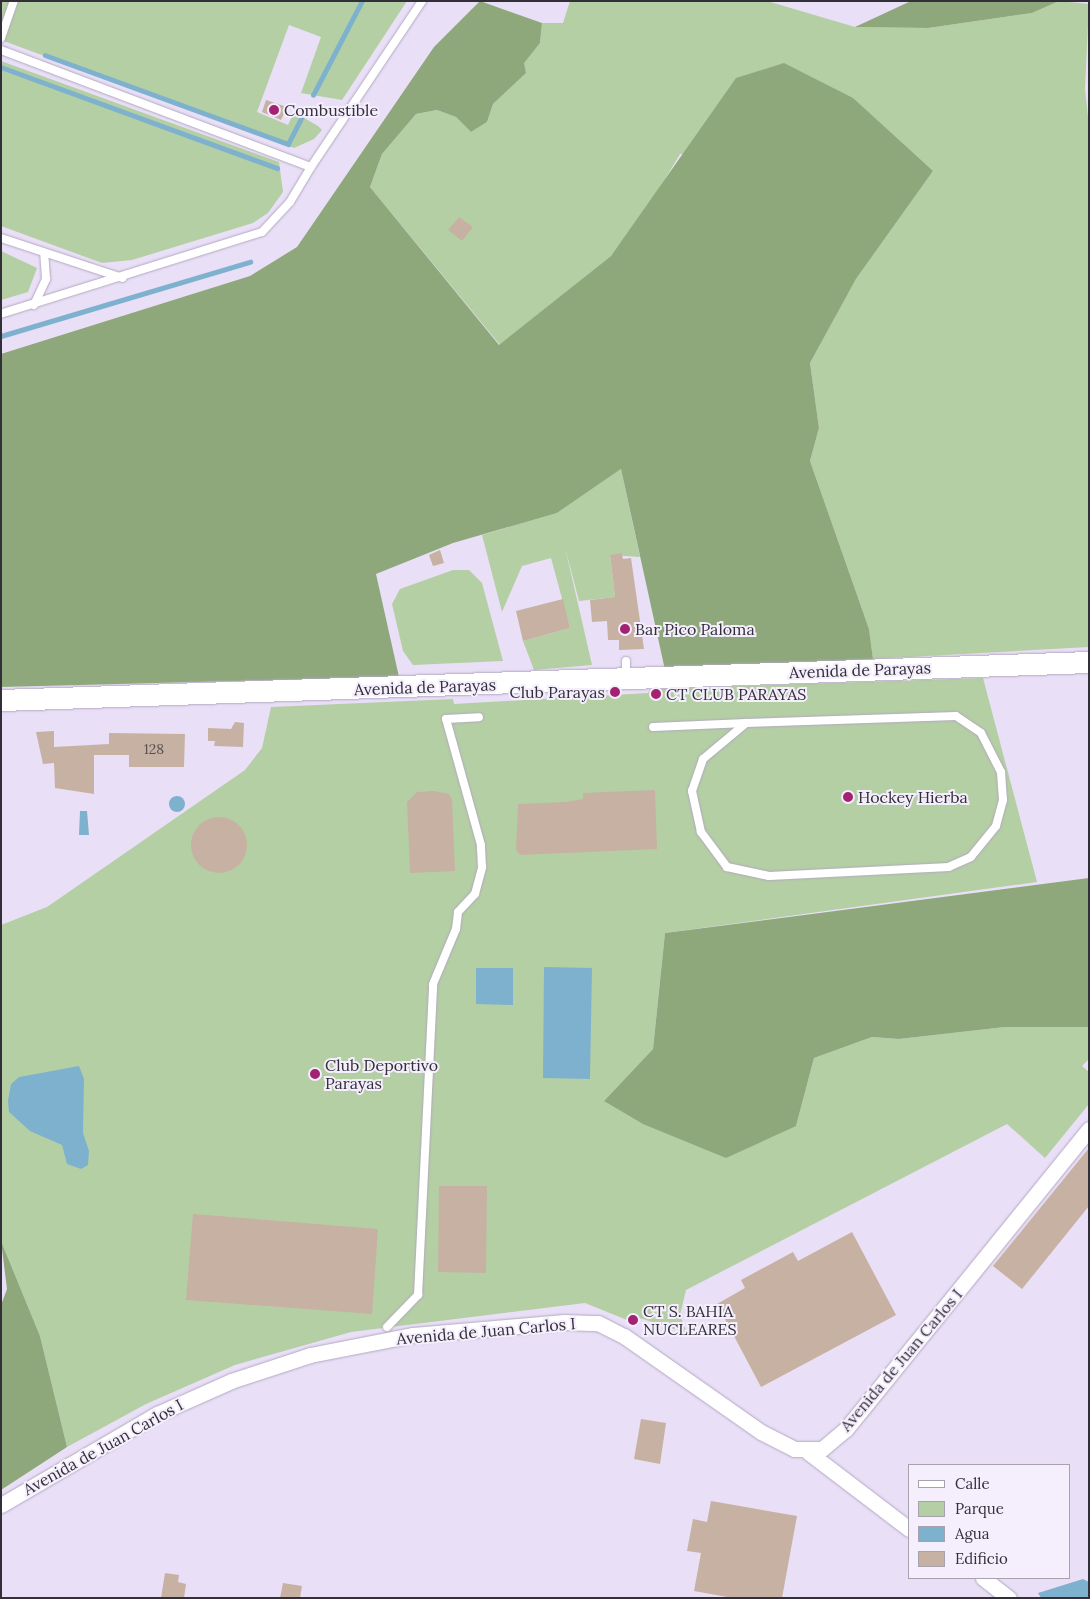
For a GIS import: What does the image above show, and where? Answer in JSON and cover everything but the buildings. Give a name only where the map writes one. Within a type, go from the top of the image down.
[{"type":"street","name":"Avenida de Parayas","points":[[1,700],[626,671],[1089,662]]},
{"type":"street","name":"Avenida de Juan Carlos I","points":[[1,1505],[157,1414],[231,1381],[310,1355],[413,1335],[564,1322],[598,1323],[624,1336],[761,1432],[808,1452],[822,1449],[846,1429],[1089,1129]]},
{"type":"street","points":[[808,1452],[908,1528]]},
{"type":"street","points":[[984,1579],[1009,1598]]},
{"type":"lane","points":[[1,38],[14,1]]},
{"type":"lane","points":[[1,314],[123,278],[262,232],[290,202],[311,167],[422,1]]},
{"type":"lane","points":[[1,50],[311,167]]},
{"type":"lane","points":[[1,238],[123,278]]},
{"type":"lane","points":[[34,304],[46,279],[44,253]]},
{"type":"lane","points":[[653,727],[956,716],[982,733],[1001,772],[1003,800],[996,826],[971,857],[949,867],[769,876],[727,867],[701,832],[692,791],[703,759],[746,724]]},
{"type":"lane","points":[[387,1327],[418,1295],[434,984],[456,929],[458,912],[475,894],[482,867],[481,845],[446,719],[479,718]]},
{"type":"green space","points":[[1,1],[407,1],[342,100],[301,93],[321,37],[289,25],[257,112],[288,125],[294,112],[322,130],[314,139],[294,148],[1,40]]},
{"type":"green space","points":[[480,1],[542,23],[540,43],[524,63],[526,73],[493,104],[487,122],[471,132],[456,117],[437,110],[416,114],[382,154],[370,187],[499,345],[611,256],[736,78],[784,63],[853,98],[933,171],[856,279],[810,363],[819,428],[810,461],[869,629],[873,659],[665,670],[621,469],[557,513],[453,543],[376,574],[399,677],[1,687],[1,354],[250,276],[297,247],[434,47]]},
{"type":"green space","points":[[570,1],[767,1],[855,27],[928,28],[1032,13],[1059,1],[1089,4],[1085,89],[1089,126],[1089,647],[873,659],[869,629],[810,461],[819,428],[810,363],[856,279],[933,171],[680,154],[649,206],[611,256],[500,345],[370,187],[382,154],[416,114],[437,110],[456,117],[471,132],[487,122],[493,104],[526,73],[523,63],[540,43],[542,23],[563,23]]},
{"type":"green space","points":[[911,1],[1059,1],[1032,13],[928,28],[855,27]]},
{"type":"green space","points":[[1,61],[279,162],[283,192],[268,213],[253,223],[132,260],[102,263],[1,226]]},
{"type":"green space","points":[[1,251],[37,268],[28,292],[1,300]]},
{"type":"green space","points":[[621,469],[640,557],[610,555],[615,597],[579,601],[565,547],[592,665],[534,670],[523,641],[570,628],[551,558],[522,566],[502,612],[482,535],[557,513]]},
{"type":"green space","points":[[453,570],[469,570],[482,583],[503,661],[413,665],[403,651],[392,604],[400,589]]},
{"type":"green space","name":"Club Deportivo Parayas","points":[[983,678],[1037,882],[665,933],[653,1049],[604,1101],[796,1126],[814,1058],[872,1037],[899,1039],[1005,1027],[1089,1027],[1089,1059],[1082,1066],[1089,1072],[1089,1104],[1045,1158],[1007,1124],[686,1290],[680,1315],[687,1333],[630,1315],[627,1320],[585,1303],[351,1332],[235,1365],[146,1404],[67,1447],[40,1336],[1,1241],[1,925],[47,907],[245,770],[262,748],[271,707],[453,699],[454,704],[648,693],[650,689]]},
{"type":"green space","points":[[1089,878],[1089,1027],[1005,1027],[899,1039],[872,1037],[814,1058],[796,1126],[726,1158],[643,1124],[604,1101],[653,1049],[665,933]]},
{"type":"green space","points":[[1,1241],[40,1336],[67,1447],[1,1490],[1,1305],[7,1289]]},
{"type":"water","points":[[174,796],[180,796],[185,801],[183,810],[174,812],[169,807],[169,801]]},
{"type":"water","points":[[80,811],[87,811],[89,835],[79,835]]},
{"type":"water","points":[[544,967],[592,968],[590,1079],[543,1078]]},
{"type":"water","points":[[476,968],[513,968],[513,1005],[476,1004]]},
{"type":"water","points":[[79,1066],[84,1079],[83,1133],[89,1151],[88,1165],[81,1169],[67,1164],[62,1145],[30,1131],[9,1112],[8,1101],[11,1084],[19,1077]]},
{"type":"water","points":[[1083,1579],[1089,1582],[1089,1598],[1041,1598],[1038,1593]]},
{"type":"waterway","points":[[313,95],[362,1]]},
{"type":"waterway","points":[[45,55],[288,144],[303,115]]},
{"type":"waterway","points":[[1,67],[277,168]]},
{"type":"waterway","points":[[1,336],[250,262]]},
{"type":"place","name":"Combustible","points":[[274,110]]},
{"type":"place","name":"Bar Pico Paloma","points":[[625,629]]},
{"type":"place","name":"Club Parayas","points":[[615,692]]},
{"type":"place","name":"CT CLUB PARAYAS","points":[[656,694]]},
{"type":"place","name":"Hockey Hierba","points":[[848,797]]},
{"type":"place","name":"Club Deportivo Parayas","points":[[315,1074]]},
{"type":"place","name":"CT S. BAHIA NUCLEARES","points":[[633,1320]]}]
